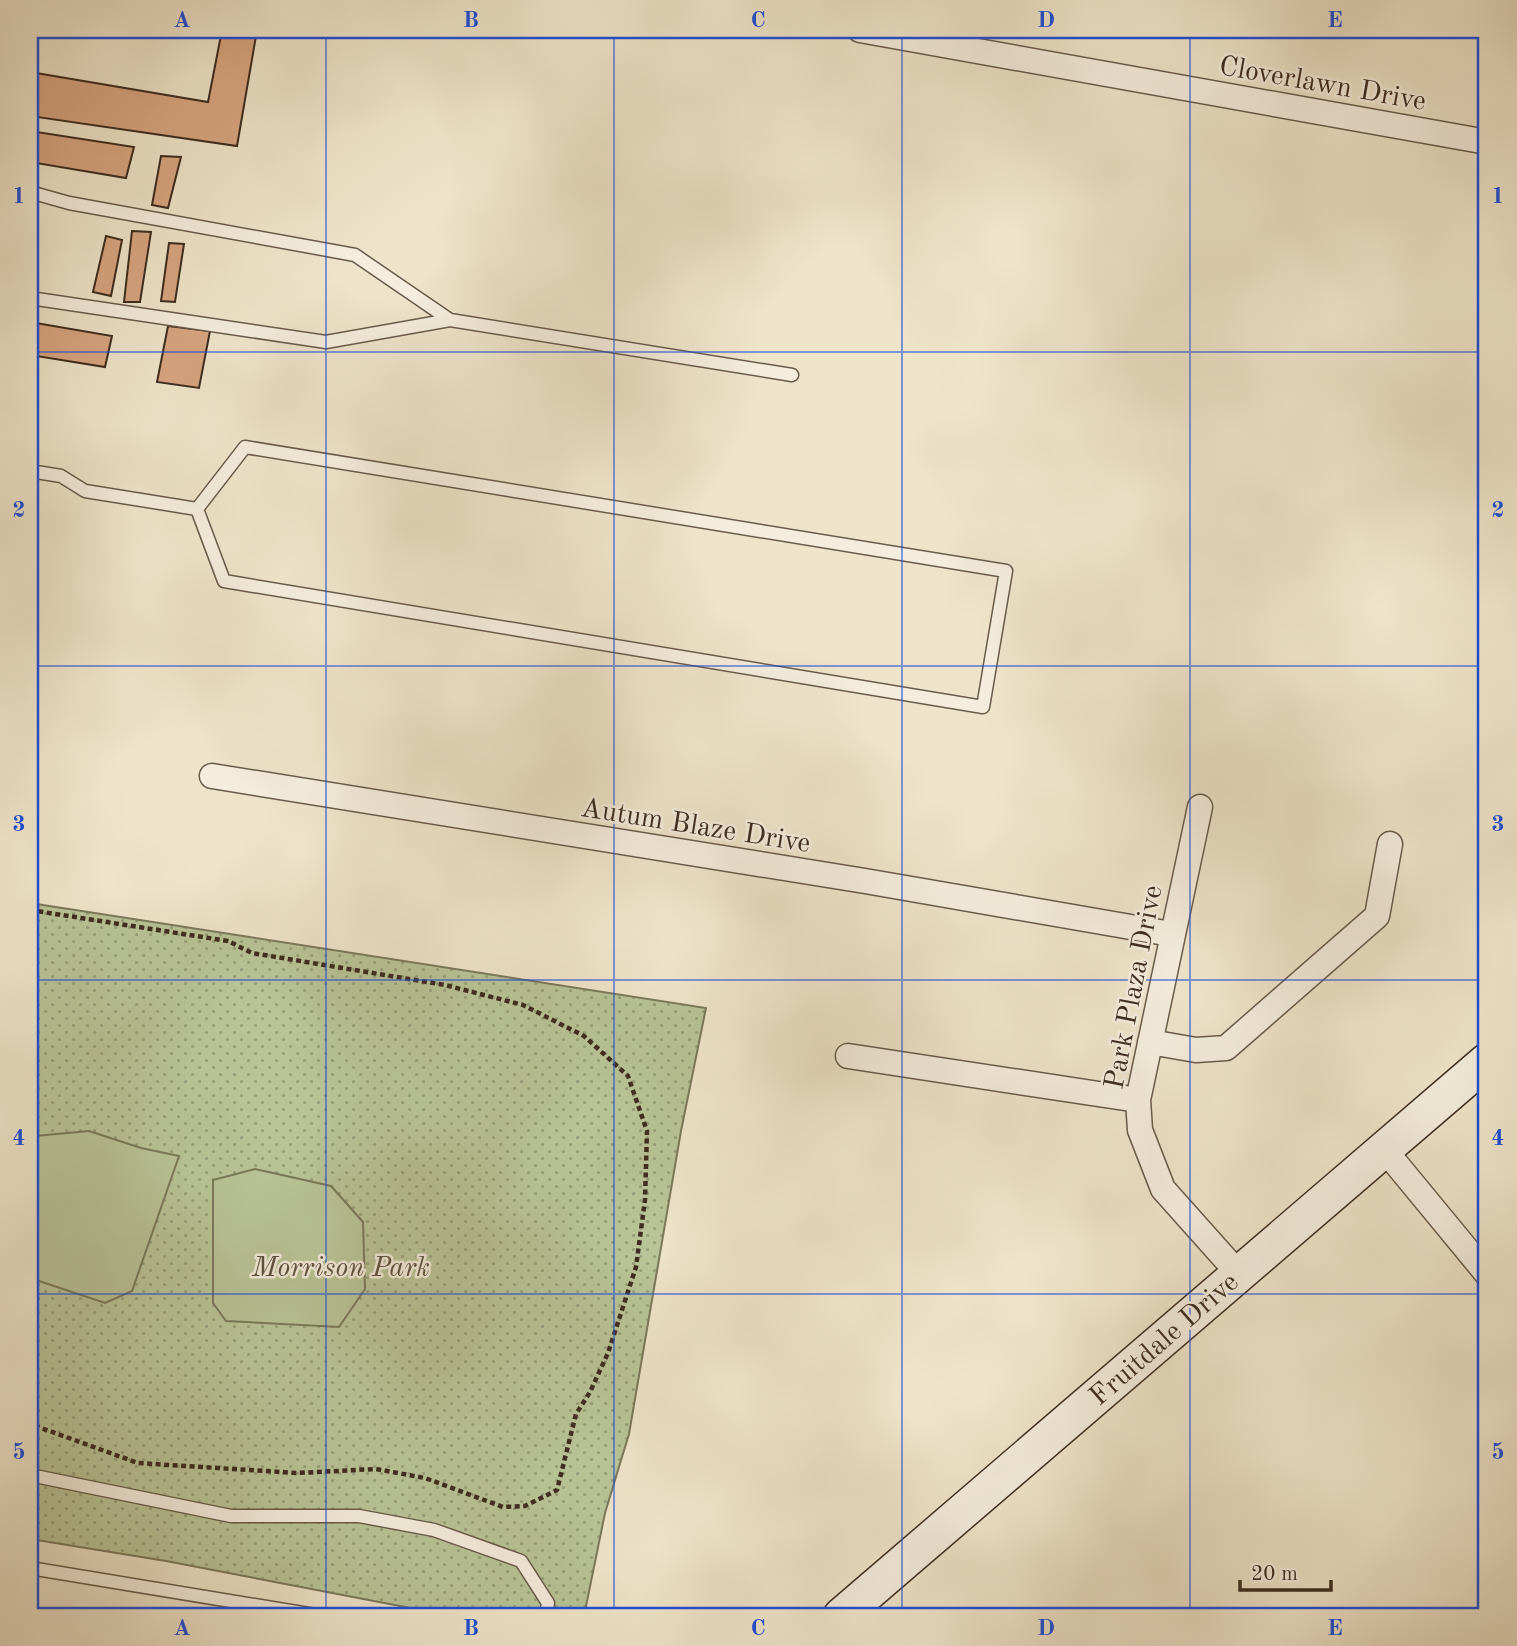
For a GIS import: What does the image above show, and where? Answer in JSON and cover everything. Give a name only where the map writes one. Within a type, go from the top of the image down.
[{"type":"main road","name":"Fruitdale Drive","points":[[841,1616],[1487,1061]]},
{"type":"street","name":"Cloverlawn Drive","points":[[859,30],[1487,142]]},
{"type":"street","name":"Autum Blaze Drive","points":[[212,776],[865,881],[1171,934]]},
{"type":"street","name":"Park Plaza Drive","points":[[1200,807],[1138,1100],[1140,1130],[1163,1189],[1238,1273]]},
{"type":"street","points":[[1150,1042],[1196,1050],[1226,1048],[1377,916],[1390,844]]},
{"type":"street","points":[[848,1056],[1138,1100]]},
{"type":"street","points":[[1384,1149],[1487,1274]]},
{"type":"lane","points":[[30,192],[355,255],[450,320]]},
{"type":"lane","points":[[30,298],[326,342],[450,320],[792,375]]},
{"type":"lane","points":[[245,447],[1006,571],[983,707],[224,581],[197,509],[245,447]]},
{"type":"lane","points":[[30,471],[61,476],[85,491],[197,509]]},
{"type":"lane","points":[[30,1475],[231,1516],[359,1516],[434,1530],[521,1561],[548,1603],[546,1616]]},
{"type":"lane","points":[[30,1568],[321,1616]]},
{"type":"path","points":[[30,910],[228,941],[252,953],[445,985],[523,1005],[584,1036],[628,1076],[647,1131],[645,1200],[636,1267],[628,1292],[607,1353],[590,1392],[576,1414],[557,1490],[525,1506],[503,1507],[425,1478],[376,1469],[297,1473],[138,1464],[30,1424]]},
{"type":"green space","name":"Morrison Park","points":[[30,903],[706,1008],[681,1131],[629,1434],[605,1513],[584,1616],[452,1616],[166,1561],[30,1539]]},
{"type":"green space","points":[[89,1131],[141,1148],[179,1156],[132,1291],[105,1303],[30,1278],[30,1141],[35,1136]]},
{"type":"green space","points":[[255,1169],[331,1186],[363,1222],[365,1289],[339,1327],[226,1321],[213,1303],[213,1180]]},
{"type":"building","points":[[222,30],[257,30],[237,146],[30,116],[30,72],[208,102]]},
{"type":"building","points":[[30,131],[134,147],[126,178],[30,162]]},
{"type":"building","points":[[161,156],[181,157],[168,208],[152,205]]},
{"type":"building","points":[[132,231],[151,232],[140,302],[124,302]]},
{"type":"building","points":[[106,236],[122,240],[111,296],[93,292]]},
{"type":"building","points":[[169,243],[184,244],[175,302],[161,301]]},
{"type":"building","points":[[30,322],[112,336],[105,367],[30,355]]},
{"type":"building","points":[[168,326],[210,331],[199,388],[157,382]]}]
